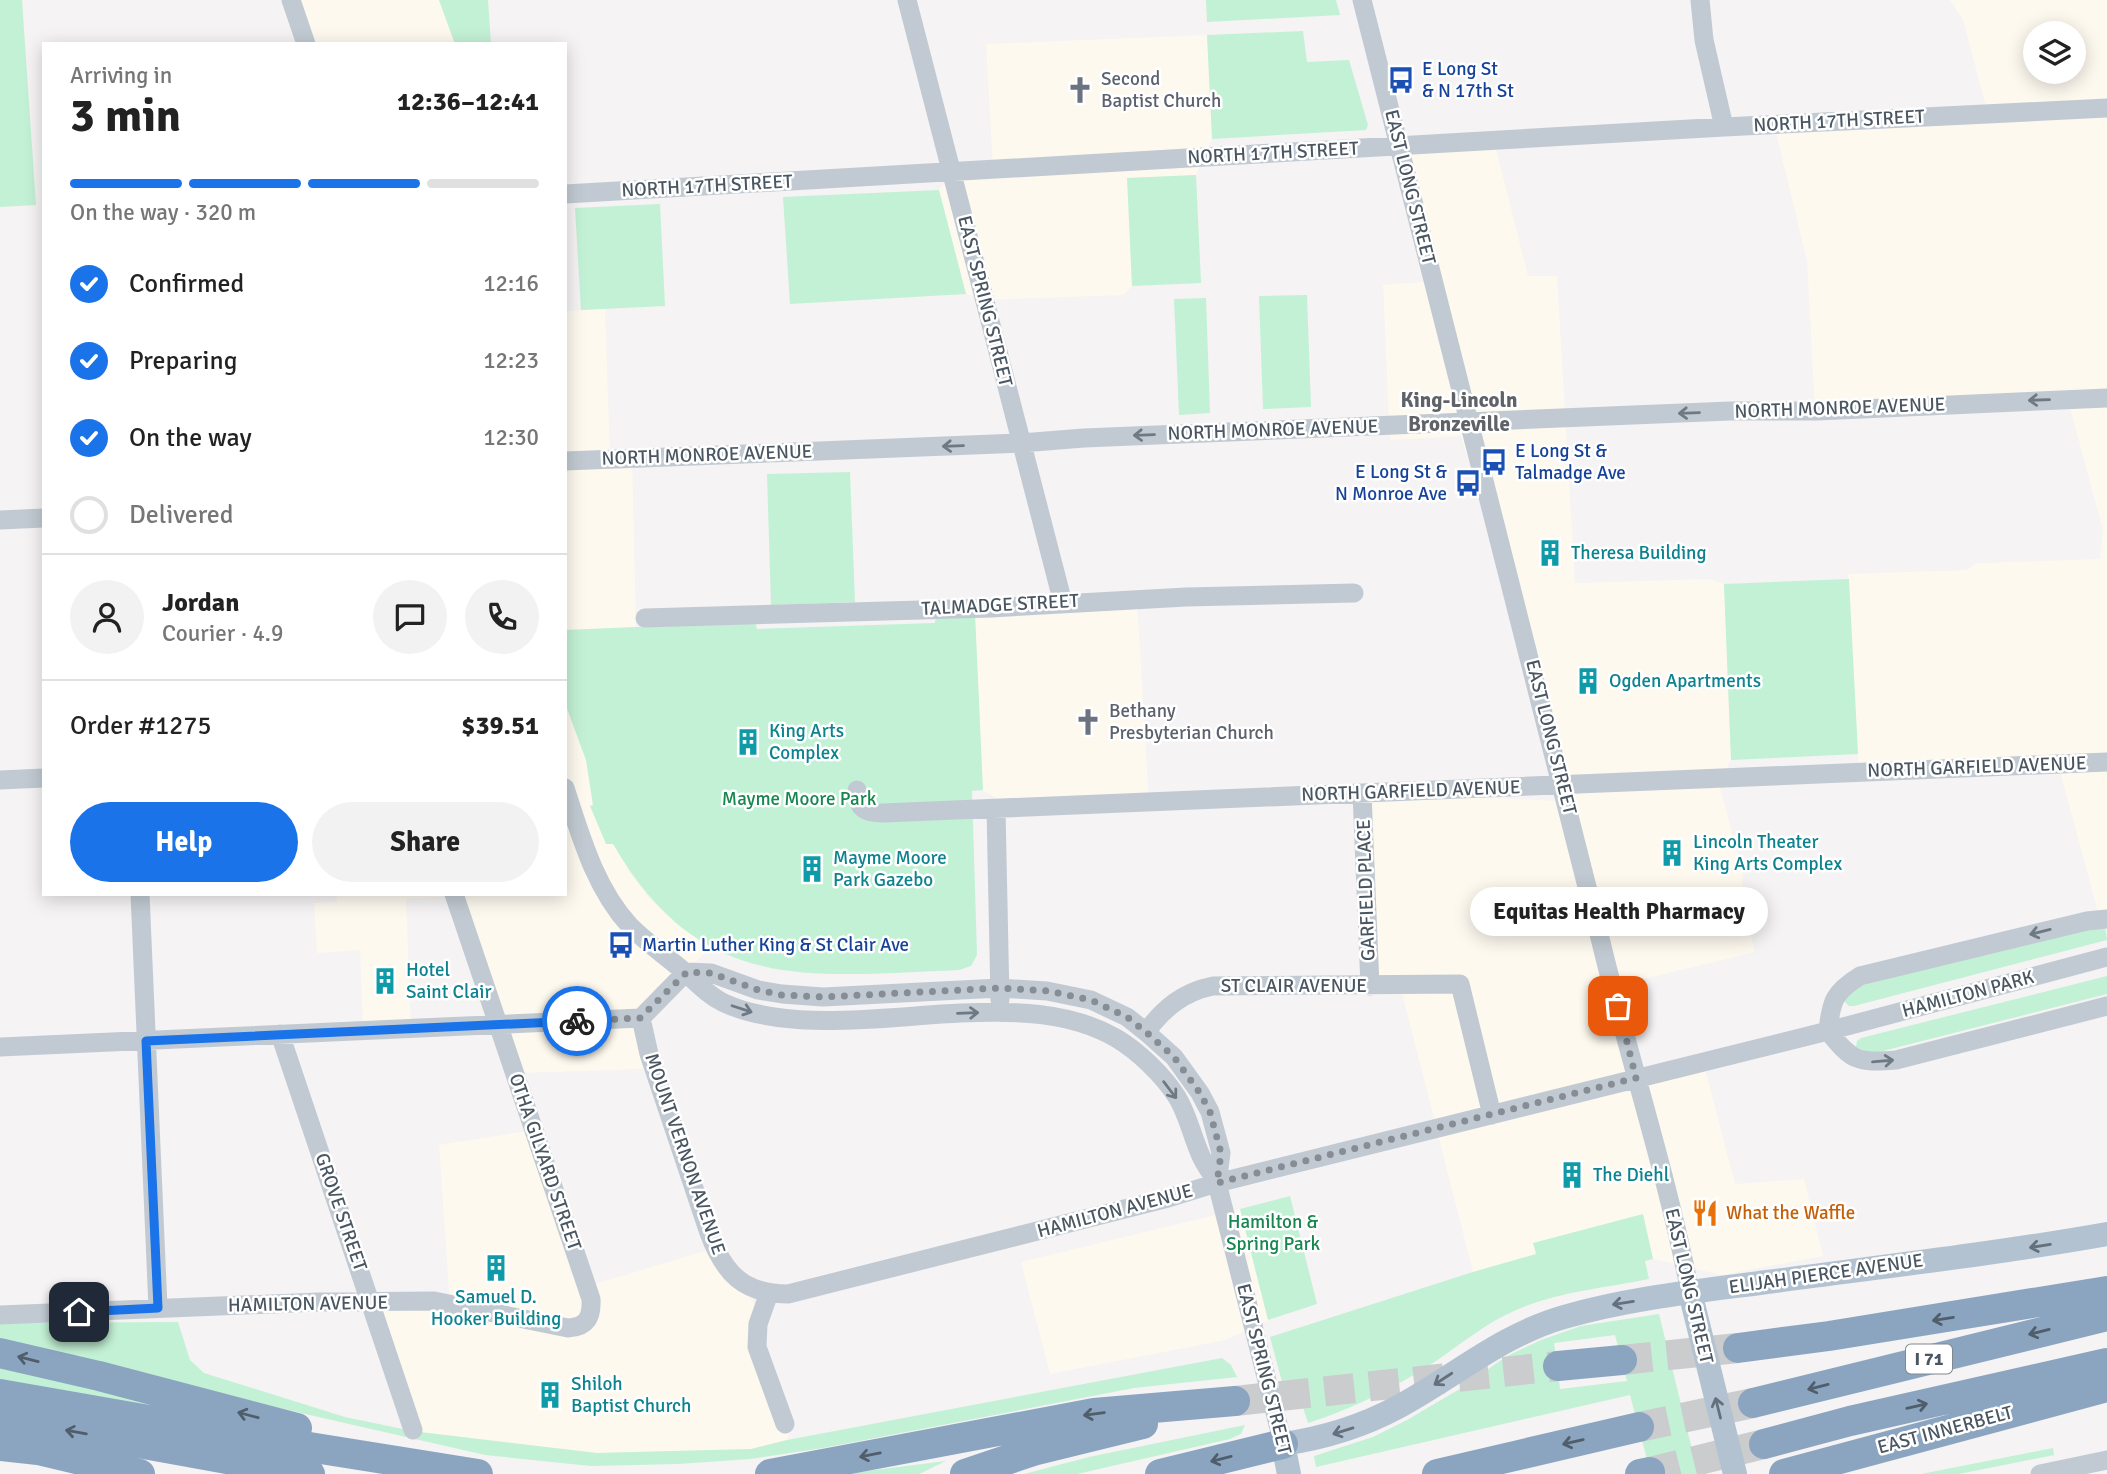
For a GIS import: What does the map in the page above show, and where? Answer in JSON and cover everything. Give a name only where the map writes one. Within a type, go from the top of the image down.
[{"type":"highway","points":[[1738,1348],[1857,1332],[2107,1291]]},
{"type":"highway","name":"I 71","points":[[1754,1403],[2107,1316]]},
{"type":"highway","points":[[0,1353],[111,1379],[467,1473]]},
{"type":"highway","points":[[1558,1366],[1622,1360]]},
{"type":"highway","points":[[1764,1444],[1850,1421],[2107,1363]]},
{"type":"highway","name":"EAST INNERBELT","points":[[1784,1474],[2107,1387]]},
{"type":"highway","points":[[0,1394],[467,1473]]},
{"type":"highway","points":[[770,1474],[1094,1413],[1235,1401],[1033,1451],[965,1474]]},
{"type":"highway","points":[[0,1418],[310,1474]]},
{"type":"highway","points":[[1437,1474],[1639,1427]]},
{"type":"highway","points":[[0,1446],[38,1450],[139,1474]]},
{"type":"highway","points":[[1160,1474],[1284,1453]]},
{"type":"highway","points":[[0,1463],[139,1474]]},
{"type":"main road","name":"ELIJAH PIERCE AVENUE","points":[[1284,1453],[1355,1427],[1399,1407],[1487,1350],[1519,1333],[1594,1308],[2041,1246],[2107,1234]]},
{"type":"main road","name":"EAST LONG STREET","points":[[1690,1293],[1735,1474]]},
{"type":"street","points":[[291,0],[305,42]]},
{"type":"street","name":"EAST SPRING STREET","points":[[907,0],[1063,603]]},
{"type":"street","name":"EAST LONG STREET","points":[[1362,0],[1669,1199],[1690,1293]]},
{"type":"street","points":[[1700,0],[1704,40],[1724,127]]},
{"type":"street","name":"NORTH 17TH STREET","points":[[567,194],[1054,164],[2107,108]]},
{"type":"street","name":"NORTH MONROE AVENUE","points":[[567,461],[2107,398]]},
{"type":"street","points":[[0,520],[42,518]]},
{"type":"street","name":"TALMADGE STREET","points":[[645,618],[990,608],[1186,597],[1354,593]]},
{"type":"street","name":"NORTH GARFIELD AVENUE","points":[[856,790],[860,807],[865,812],[872,813],[2107,762]]},
{"type":"street","points":[[0,780],[42,778]]},
{"type":"street","name":"GARFIELD PLACE","points":[[1362,793],[1370,986]]},
{"type":"street","points":[[567,794],[595,873],[614,906],[647,942],[687,972],[705,992],[724,1003],[751,1013],[780,1018],[823,1020],[1000,1012],[1044,1015],[1083,1022],[1117,1039],[1157,1073],[1176,1096],[1188,1119],[1201,1156],[1217,1183]]},
{"type":"street","points":[[996,808],[1000,1012]]},
{"type":"street","points":[[140,896],[158,1308]]},
{"type":"street","name":"OTHA GILYARD STREET","points":[[455,896],[592,1299]]},
{"type":"street","points":[[2107,919],[2087,921],[1860,976],[1840,988],[1831,1005],[1828,1031],[1848,1055],[1870,1062],[1896,1060],[2107,1006]]},
{"type":"street","name":"HAMILTON PARK","points":[[1828,1031],[2107,957]]},
{"type":"street","points":[[0,1047],[640,1018],[687,972],[711,973],[758,990],[782,995],[823,997],[1000,988],[1048,991],[1091,1000],[1127,1017],[1174,1057],[1210,1112],[1221,1153],[1217,1183]]},
{"type":"street","name":"ST CLAIR AVENUE","points":[[1146,1032],[1173,1002],[1194,990],[1213,986],[1460,984],[1492,1115]]},
{"type":"street","name":"MOUNT VERNON AVENUE","points":[[640,1018],[649,1054],[715,1250],[727,1268],[743,1284],[769,1293]]},
{"type":"street","name":"HAMILTON AVENUE","points":[[769,1293],[797,1293],[1217,1183],[1828,1031]]},
{"type":"street","name":"GROVE STREET","points":[[280,1034],[413,1430]]},
{"type":"street","name":"EAST SPRING STREET","points":[[1217,1183],[1284,1453]]},
{"type":"street","points":[[769,1293],[758,1324],[757,1346],[785,1424]]},
{"type":"street","name":"HAMILTON AVENUE","points":[[0,1315],[434,1301],[577,1328],[585,1324],[592,1312],[592,1299]]},
{"type":"street","points":[[2040,1474],[2107,1460]]},
{"type":"shaded area","points":[[288,0],[439,0],[454,42],[302,42]]},
{"type":"shaded area","points":[[1950,0],[2107,0],[2107,923],[2097,908],[2058,764],[1859,772],[1848,574],[1967,570],[1976,563],[2100,559],[2103,530],[2069,404],[1815,412],[1807,261],[1775,128],[1988,114],[1963,20]]},
{"type":"shaded area","points":[[1207,35],[1212,139],[1196,175],[1128,178],[1132,286],[1123,295],[984,300],[966,294],[939,190],[955,171],[993,168],[986,44]]},
{"type":"shaded area","points":[[1494,141],[1528,276],[1557,276],[1575,583],[1710,579],[1724,584],[1731,760],[1719,784],[1743,873],[1742,904],[1755,952],[1615,986],[1637,1078],[1703,1061],[1735,1184],[1804,1179],[1823,1256],[1722,1275],[1653,1259],[1643,1215],[1537,1254],[1473,1272],[1400,985],[1365,984],[1359,795],[1399,793],[1557,801],[1485,518],[1461,436],[1390,440],[1383,285],[1432,281],[1395,147]]},
{"type":"shaded area","points":[[605,309],[610,456],[632,455],[636,627],[567,630],[567,311]]},
{"type":"shaded area","points":[[1137,598],[1149,801],[1012,808],[983,790],[975,614]]},
{"type":"shaded area","points":[[567,708],[586,760],[593,806],[630,873],[650,899],[681,928],[711,947],[637,1017],[650,1069],[515,1073],[451,896],[567,896]]},
{"type":"shaded area","points":[[337,896],[451,896],[406,899],[411,1029],[363,1030],[360,950],[317,953],[314,903],[337,902]]},
{"type":"shaded area","points":[[533,1130],[592,1285],[711,1249],[753,1302],[771,1364],[793,1422],[787,1440],[751,1449],[597,1453],[412,1431],[373,1300],[450,1305],[439,1145]]},
{"type":"shaded area","points":[[1240,1209],[1268,1320],[1226,1340],[1050,1374],[1021,1262]]},
{"type":"green space","points":[[0,0],[22,0],[36,205],[0,207]]},
{"type":"green space","points":[[439,0],[488,0],[491,42],[454,42]]},
{"type":"green space","points":[[1206,0],[1336,0],[1340,15],[1207,22]]},
{"type":"green space","points":[[1303,31],[1307,62],[1349,60],[1368,125],[1366,130],[1212,139],[1207,35]]},
{"type":"green space","points":[[1196,175],[1201,283],[1132,286],[1127,178]]},
{"type":"green space","points":[[939,190],[966,294],[790,304],[783,197]]},
{"type":"green space","points":[[660,204],[665,306],[581,310],[575,208]]},
{"type":"green space","points":[[1307,295],[1311,407],[1263,409],[1259,296]]},
{"type":"green space","points":[[1206,298],[1210,413],[1179,415],[1174,299]]},
{"type":"green space","points":[[850,472],[855,602],[771,605],[767,474]]},
{"type":"green space","points":[[1849,579],[1858,754],[1731,760],[1724,584]]},
{"type":"green space","name":"Mayme Moore Park","points":[[975,614],[983,790],[972,791],[977,955],[971,966],[959,970],[806,973],[762,966],[721,952],[683,928],[647,893],[613,844],[606,844],[590,806],[593,805],[586,760],[567,708],[567,630],[755,622],[757,629],[935,623],[936,616]]},
{"type":"green space","points":[[2094,926],[2105,927],[2107,940],[1854,1006],[1849,1006],[1843,1000],[1860,986]]},
{"type":"green space","points":[[2107,976],[2107,994],[1875,1053],[1870,1054],[1856,1047],[1861,1038]]},
{"type":"green space","name":"Hamilton & Spring Park","points":[[1290,1196],[1317,1304],[1268,1320],[1240,1209]]},
{"type":"green space","points":[[1643,1214],[1653,1259],[1645,1261],[1649,1279],[1563,1295],[1514,1311],[1482,1328],[1403,1381],[1357,1404],[1308,1423],[1301,1401],[1288,1404],[1270,1337],[1536,1254],[1533,1243]]},
{"type":"green space","points":[[1659,1314],[1698,1474],[1651,1474],[1630,1395],[1316,1467],[1314,1456],[1373,1437],[1458,1390],[1507,1356],[1581,1326]],"holes":[[[1615,1335],[1627,1381],[1560,1389],[1554,1343]]]},
{"type":"green space","points":[[178,1322],[190,1360],[204,1373],[345,1417],[412,1431],[597,1453],[751,1449],[1222,1358],[1231,1365],[1237,1377],[1134,1388],[823,1448],[750,1459],[591,1466],[485,1455],[0,1344],[0,1323]]},
{"type":"green space","points":[[0,1365],[153,1403],[150,1407],[0,1383]]},
{"type":"green space","points":[[1245,1425],[1241,1434],[1230,1439],[1077,1474],[1024,1474],[1089,1457]]},
{"type":"green space","points":[[2053,1448],[2054,1455],[1959,1474],[1921,1474]]},
{"type":"green space","points":[[946,1461],[919,1474],[846,1474],[851,1473]]},
{"type":"tunnel","points":[[1622,1360],[1738,1348]]},
{"type":"tunnel","points":[[1235,1401],[1558,1366]]},
{"type":"tunnel","points":[[1639,1427],[1753,1403]]},
{"type":"tunnel","points":[[1650,1472],[1764,1444]]},
{"type":"way so far","points":[[577,1021],[640,1018],[687,972],[711,973],[758,990],[782,995],[823,997],[1000,988],[1048,991],[1091,1000],[1127,1017],[1146,1032],[1174,1057],[1200,1093],[1210,1112],[1221,1153],[1217,1183],[1636,1078],[1618,1006]]},
{"type":"place","name":"E Long St & N 17th St","points":[[1401,80]]},
{"type":"place","name":"Second Baptist Church","points":[[1080,90]]},
{"type":"place","name":"E Long St & Talmadge Ave","points":[[1494,462]]},
{"type":"place","name":"E Long St & N Monroe Ave","points":[[1468,483]]},
{"type":"place","name":"Theresa Building","points":[[1550,553]]},
{"type":"place","name":"Ogden Apartments","points":[[1588,681]]},
{"type":"place","name":"Bethany Presbyterian Church","points":[[1088,722]]},
{"type":"place","name":"King Arts Complex","points":[[748,742]]},
{"type":"place","name":"Lincoln Theater King Arts Complex","points":[[1672,853]]},
{"type":"place","name":"Mayme Moore Park Gazebo","points":[[812,869]]},
{"type":"place","name":"Martin Luther King & St Clair Ave","points":[[621,945]]},
{"type":"place","name":"Hotel Saint Clair","points":[[385,981]]},
{"type":"place","name":"Equitas Health Pharmacy","points":[[1618,1006]]},
{"type":"place","name":"The Diehl","points":[[1572,1175]]},
{"type":"place","name":"What the Waffle","points":[[1705,1213]]},
{"type":"place","name":"Samuel D. Hooker Building","points":[[496,1268]]},
{"type":"place","name":"Shiloh Baptist Church","points":[[550,1395]]},
{"type":"district","name":"King-Lincoln Bronzeville","points":[[1459,412]]},
{"type":"route","points":[[79,1312],[158,1308],[146,1041],[577,1021]]}]
